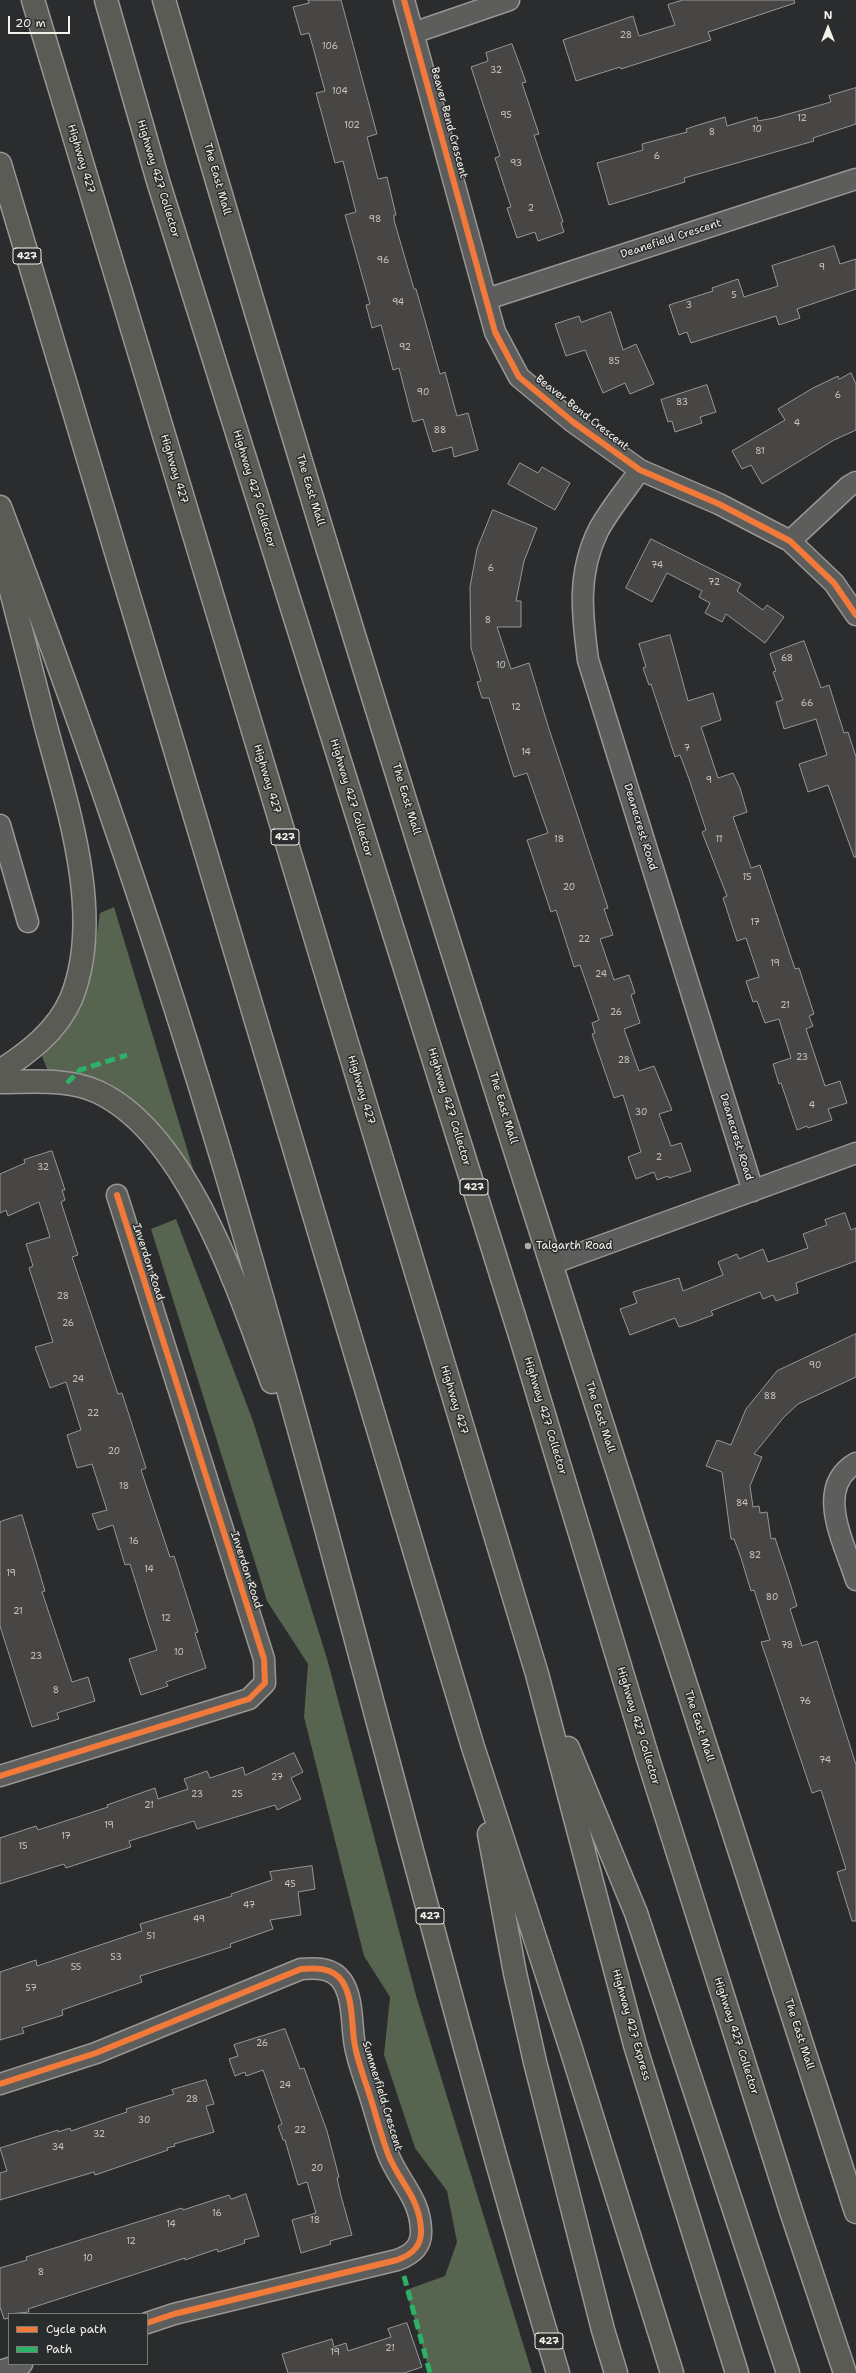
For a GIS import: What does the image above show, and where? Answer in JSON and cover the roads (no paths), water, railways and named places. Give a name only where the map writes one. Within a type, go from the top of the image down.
[{"type":"main road","name":"Highway 427","points":[[33,0],[537,1674]]},
{"type":"main road","name":"Highway 427 Collector","points":[[106,0],[160,188],[519,1332],[650,1765],[791,2211],[845,2373]]},
{"type":"main road","name":"The East Mall","points":[[164,0],[265,345],[551,1264],[856,2212]]},
{"type":"main road","name":"427","points":[[0,164],[473,1747],[571,2049],[672,2373]]},
{"type":"main road","name":"427","points":[[0,507],[116,825],[170,989],[221,1154],[324,1521],[490,2134],[558,2373]]},
{"type":"main road","points":[[0,548],[77,846],[82,902],[84,952],[79,973],[64,1011],[36,1046],[0,1071]]},
{"type":"main road","points":[[0,1082],[67,1083],[98,1092],[123,1107],[150,1131],[171,1157],[189,1188],[217,1244],[248,1316],[324,1521]]},
{"type":"main road","name":"Highway 427 Express","points":[[537,1674],[635,2045],[737,2373]]},
{"type":"main road","points":[[537,1674],[636,1913],[788,2373]]},
{"type":"main road","points":[[473,1747],[515,1973],[535,2062],[616,2373]]},
{"type":"street","name":"Beaver Bend Crescent","points":[[404,0],[495,332],[519,377],[573,422],[640,470],[719,504],[790,541],[834,583],[856,615]]},
{"type":"street","points":[[414,33],[509,0]]},
{"type":"street","name":"Deanefield Crescent","points":[[487,299],[856,179]]},
{"type":"street","name":"Deanecrest Road","points":[[640,470],[598,531],[586,563],[581,606],[588,660],[753,1191]]},
{"type":"street","points":[[790,541],[849,486],[856,482]]},
{"type":"street","points":[[0,825],[28,922]]},
{"type":"street","points":[[551,1264],[856,1153]]},
{"type":"street","name":"Inverdon Road","points":[[0,1776],[249,1699],[265,1683],[264,1659],[117,1195]]},
{"type":"street","points":[[856,1463],[840,1477],[833,1498],[838,1521],[856,1580]]},
{"type":"street","name":"Summerfield Crescent","points":[[0,2084],[96,2054],[301,1969],[318,1968],[332,1972],[342,1982],[350,2007],[355,2047],[388,2154],[399,2177],[414,2196],[420,2215],[421,2232],[418,2246],[411,2255],[397,2260],[174,2314],[148,2323]]},
{"type":"street","points":[[0,2371],[19,2365]]},
{"type":"place","name":"Talgarth Road","points":[[528,1246]]}]
